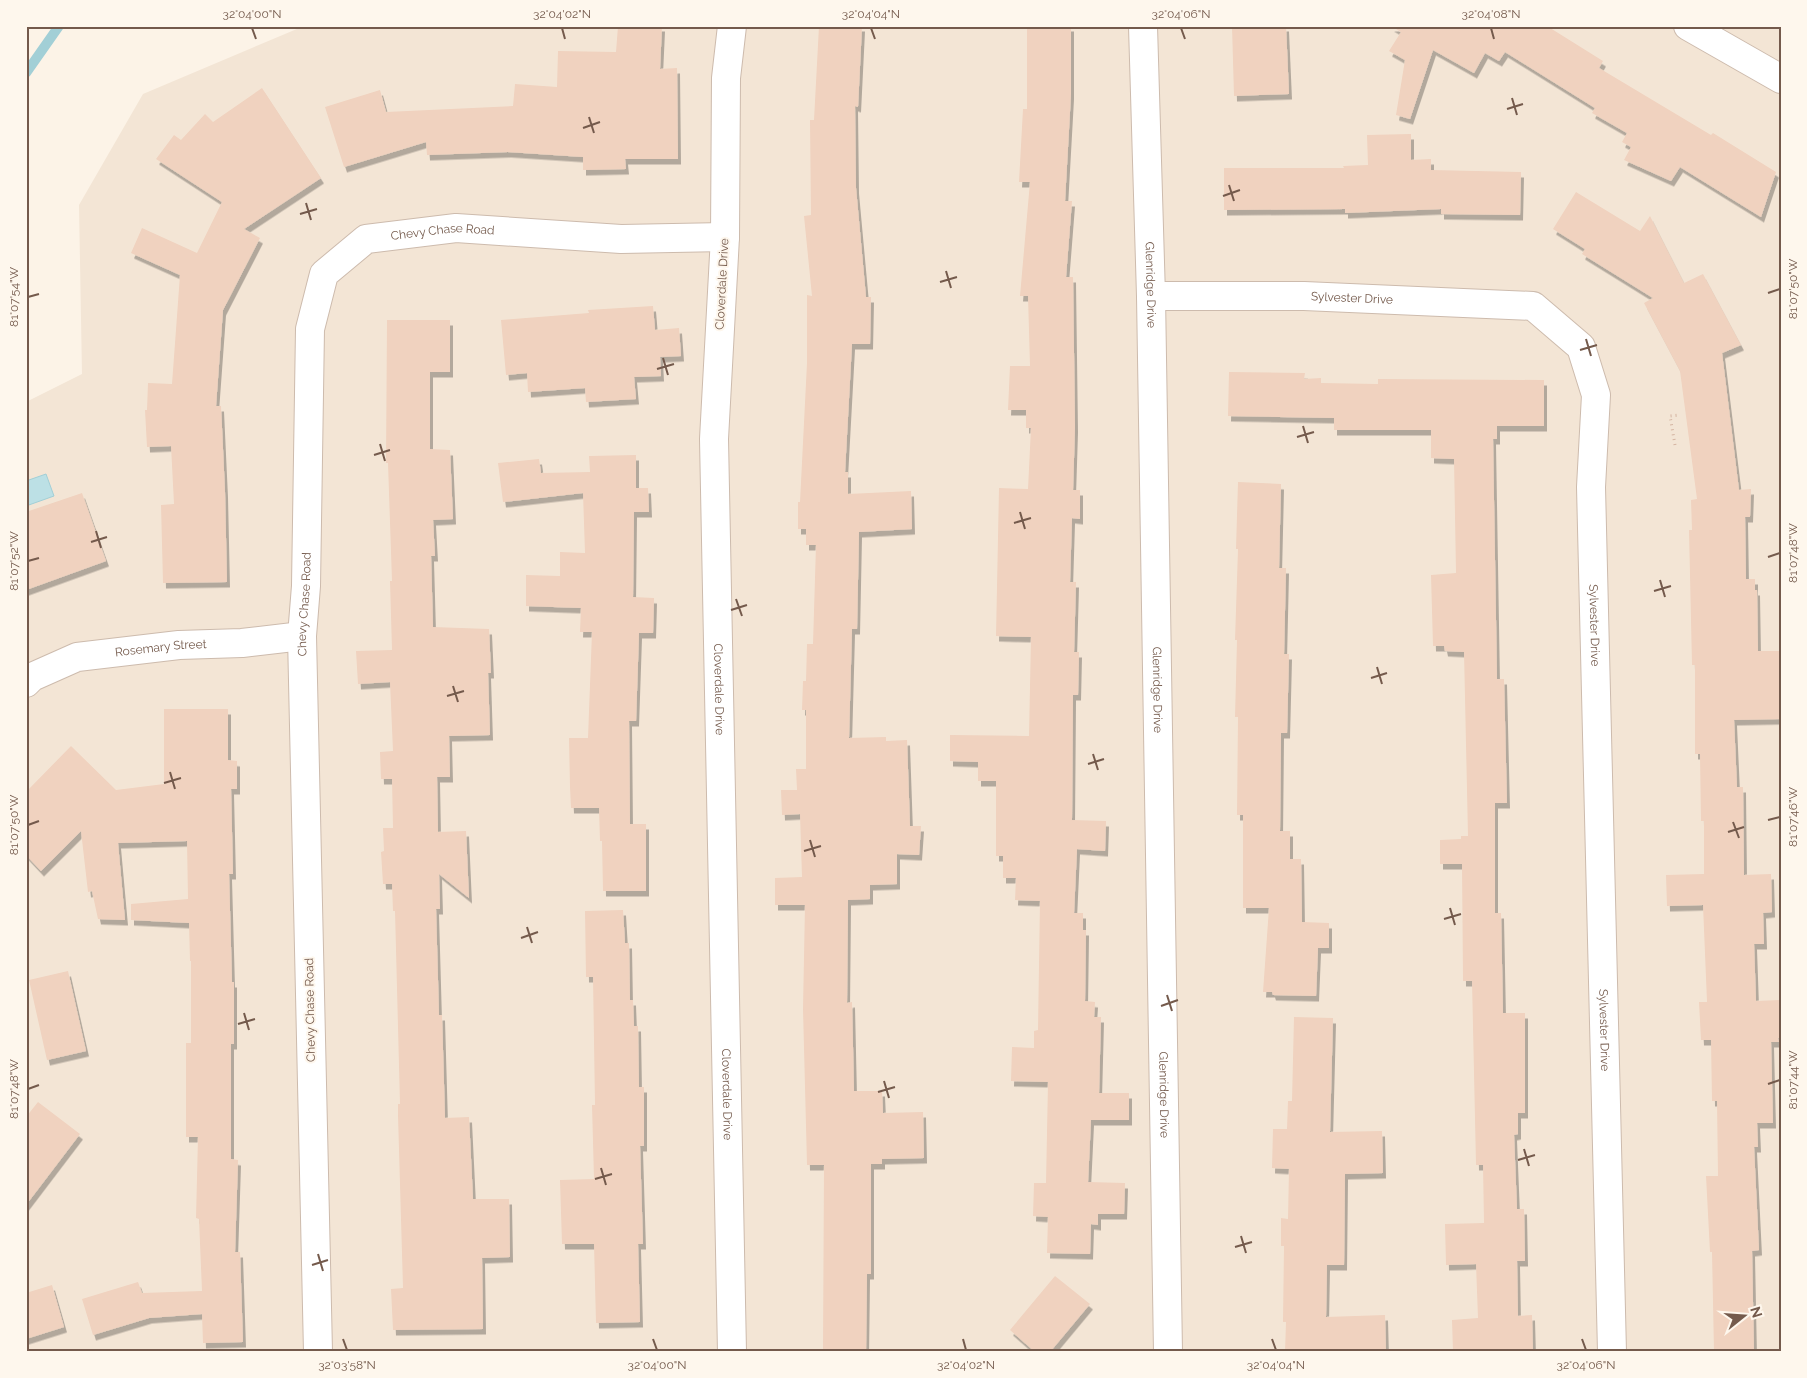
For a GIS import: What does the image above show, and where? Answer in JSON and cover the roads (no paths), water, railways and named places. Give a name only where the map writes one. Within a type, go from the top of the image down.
[{"type":"street","name":"Cloverdale Drive","points":[[732,26],[726,78],[725,236],[714,439],[732,1352]]},
{"type":"street","name":"Glenridge Drive","points":[[1143,26],[1151,296],[1168,1352]]},
{"type":"street","points":[[1688,26],[1781,79]]},
{"type":"street","name":"Chevy Chase Road","points":[[318,1352],[302,636],[306,586],[310,329],[324,274],[366,239],[456,228],[621,239],[725,236]]},
{"type":"street","name":"Sylvester Drive","points":[[1151,296],[1304,296],[1533,306],[1581,347],[1596,395],[1591,487],[1612,1352]]},
{"type":"street","name":"Rosemary Street","points":[[26,683],[32,678],[77,657],[179,644],[242,643],[302,636]]},
{"type":"water","points":[[46,474],[54,496],[26,506],[26,481]]},
{"type":"waterway","points":[[26,73],[59,26]]}]
